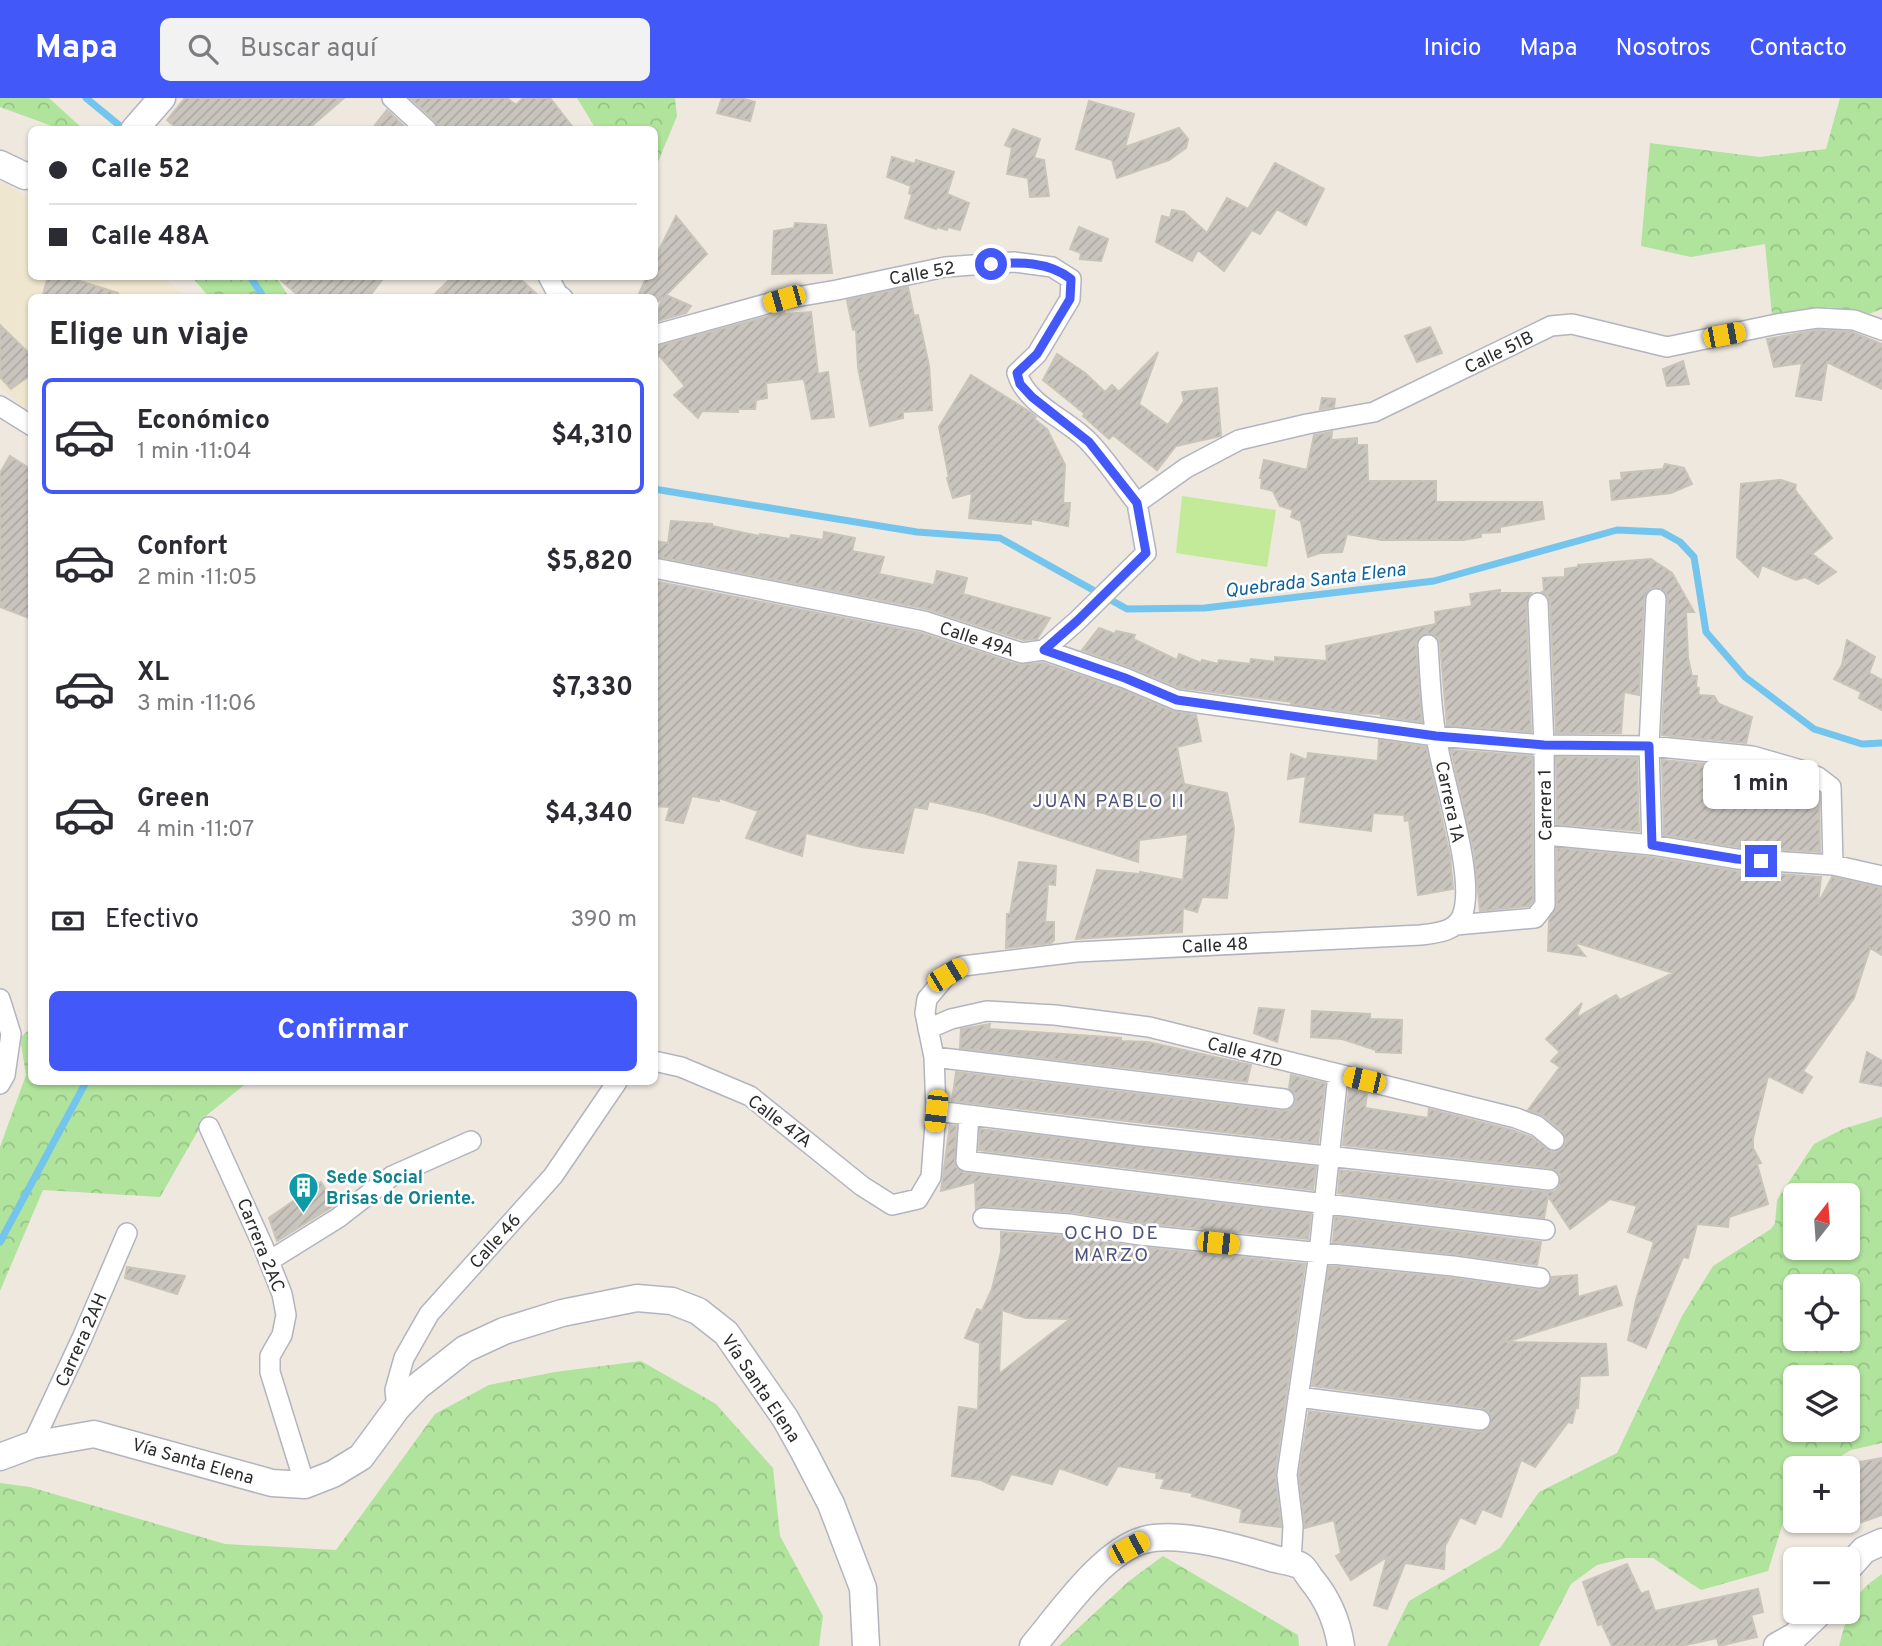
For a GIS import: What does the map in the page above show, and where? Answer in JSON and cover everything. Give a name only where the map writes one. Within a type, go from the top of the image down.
[{"type":"main road","points":[[138,126],[162,98]]},
{"type":"main road","points":[[0,164],[28,176]]},
{"type":"main road","name":"Vía Santa Elena","points":[[0,1457],[32,1445],[94,1434],[272,1483],[305,1485],[333,1474],[361,1457],[397,1408],[418,1386],[466,1349],[504,1331],[562,1313],[637,1298],[672,1301],[698,1311],[726,1333],[785,1418],[831,1504],[863,1588],[866,1646]]},
{"type":"main road","points":[[1033,1646],[1091,1575],[1114,1556],[1144,1540],[1203,1541],[1301,1567],[1319,1588],[1337,1623],[1341,1646]]},
{"type":"main road","points":[[1860,1554],[1882,1542]]},
{"type":"main road","points":[[1777,1646],[1795,1636],[1808,1624]]},
{"type":"street","points":[[392,98],[423,126]]},
{"type":"street","name":"Calle 52","points":[[658,334],[784,299],[945,267],[1014,262],[1052,267],[1071,279],[1070,299],[1037,354],[1017,373],[1020,384],[1032,397],[1089,442],[1137,503]]},
{"type":"street","name":"Calle 51B","points":[[1137,503],[1186,468],[1239,440],[1374,412],[1551,326],[1572,324],[1667,347],[1817,318],[1854,320],[1882,330]]},
{"type":"street","points":[[0,406],[28,424]]},
{"type":"street","points":[[1044,650],[1146,553],[1137,503]]},
{"type":"street","name":"Calle 49A","points":[[658,569],[924,621],[1022,653],[1044,650],[1125,678],[1177,700],[1436,736],[1544,745],[1649,746],[1752,756],[1801,770],[1818,777],[1831,787],[1833,864]]},
{"type":"street","points":[[1652,845],[1649,746],[1656,599]]},
{"type":"street","name":"Carrera 1","points":[[1535,918],[1545,905],[1544,745],[1538,603]]},
{"type":"street","name":"Carrera 1A","points":[[1427,645],[1436,736],[1466,886],[1459,921]]},
{"type":"street","points":[[1545,835],[1652,845],[1737,859],[1833,864],[1882,876]]},
{"type":"street","name":"Calle 48","points":[[928,1029],[925,1013],[927,999],[947,975],[963,966],[1077,952],[1420,935],[1441,932],[1459,921],[1535,918]]},
{"type":"street","points":[[0,1000],[12,1034],[5,1075],[0,1084]]},
{"type":"street","name":"Calle 47D","points":[[928,1029],[951,1019],[987,1011],[1055,1015],[1149,1027],[1516,1118],[1537,1126],[1554,1140]]},
{"type":"street","points":[[928,1029],[934,1057],[936,1111],[1549,1180]]},
{"type":"street","points":[[934,1057],[1284,1099]]},
{"type":"street","name":"Calle 47A","points":[[658,1062],[681,1067],[750,1096],[862,1186],[892,1205],[918,1199],[932,1177],[936,1111]]},
{"type":"street","points":[[1291,1563],[1293,1526],[1287,1475],[1319,1253],[1338,1074]]},
{"type":"street","name":"Calle 46","points":[[397,1408],[394,1390],[404,1358],[429,1314],[553,1176],[615,1085]]},
{"type":"street","points":[[969,1115],[966,1161],[1545,1230]]},
{"type":"street","name":"Carrera 2AC","points":[[209,1127],[282,1294],[286,1315],[282,1335],[270,1356],[270,1372],[305,1485]]},
{"type":"street","points":[[269,1261],[338,1218],[392,1176],[471,1141]]},
{"type":"street","points":[[983,1217],[1069,1224],[1140,1235],[1453,1266],[1541,1278]]},
{"type":"street","name":"Carrera 2AH","points":[[32,1445],[127,1233]]},
{"type":"street","points":[[1298,1397],[1480,1420]]},
{"type":"shaded area","points":[[0,182],[28,196],[28,280],[166,280],[183,294],[28,294],[28,408],[21,406],[0,386]]},
{"type":"green space","points":[[0,98],[49,98],[80,126],[52,126],[0,107]]},
{"type":"green space","points":[[577,98],[675,98],[677,116],[658,162],[658,126],[594,126]]},
{"type":"green space","points":[[1840,98],[1882,98],[1882,309],[1869,314],[1829,307],[1772,315],[1765,244],[1691,257],[1641,246],[1650,143],[1759,157],[1826,149]]},
{"type":"green space","points":[[195,280],[278,280],[287,294],[206,294]]},
{"type":"green space","points":[[1182,496],[1276,510],[1267,567],[1176,553]]},
{"type":"green space","points":[[28,1031],[28,1085],[244,1085],[207,1115],[160,1197],[43,1190],[0,1291],[0,1147],[26,1075],[20,1038]]},
{"type":"green space","points":[[1882,1117],[1882,1443],[1851,1450],[1841,1456],[1783,1456],[1783,1523],[1768,1571],[1701,1590],[1653,1558],[1626,1558],[1597,1565],[1571,1584],[1539,1646],[1387,1646],[1409,1601],[1500,1548],[1539,1492],[1617,1453],[1682,1316],[1713,1266],[1771,1229],[1775,1223],[1777,1200],[1783,1191],[1783,1260],[1860,1260],[1860,1183],[1788,1183],[1814,1144],[1843,1129]]},
{"type":"green space","points":[[641,1361],[716,1404],[773,1468],[780,1536],[823,1616],[819,1646],[0,1646],[0,1483],[30,1487],[225,1544],[336,1550],[435,1414],[489,1385],[555,1372]]},
{"type":"green space","points":[[1163,1556],[1298,1635],[1299,1646],[1059,1646],[1129,1581]]},
{"type":"green space","points":[[1882,1574],[1882,1646],[1839,1646],[1846,1624],[1860,1624],[1860,1593]]},
{"type":"building","points":[[185,98],[344,98],[312,126],[174,126],[167,120]]},
{"type":"building","points":[[410,98],[507,98],[516,105],[523,98],[550,98],[572,126],[437,126]]},
{"type":"building","points":[[722,98],[741,98],[755,102],[750,121],[717,113]]},
{"type":"building","points":[[1089,101],[1134,114],[1125,147],[1179,128],[1188,139],[1186,148],[1169,160],[1117,178],[1112,160],[1076,149]]},
{"type":"building","points":[[387,110],[404,126],[374,126]]},
{"type":"building","points":[[1013,129],[1040,139],[1034,158],[1044,160],[1049,196],[1030,197],[1028,178],[1007,174],[1012,148],[1005,145]]},
{"type":"building","points":[[892,157],[915,164],[916,160],[954,172],[947,194],[969,203],[960,230],[948,227],[947,230],[936,229],[905,218],[912,195],[909,193],[911,186],[887,177]]},
{"type":"building","points":[[1275,163],[1324,189],[1306,225],[1277,209],[1260,234],[1252,230],[1224,271],[1198,250],[1192,261],[1156,242],[1162,216],[1170,218],[1172,210],[1184,212],[1207,233],[1227,198],[1248,209]]},
{"type":"building","points":[[676,216],[707,254],[666,295],[691,306],[686,313],[658,321],[663,297],[658,301],[658,294],[639,294],[645,280],[658,280],[658,252]]},
{"type":"building","points":[[795,223],[826,225],[832,273],[772,274],[774,231],[794,228]]},
{"type":"building","points":[[1079,227],[1108,239],[1101,261],[1080,259],[1081,253],[1070,249]]},
{"type":"building","points":[[47,280],[77,280],[118,293],[118,294],[43,294]]},
{"type":"building","points":[[281,280],[382,280],[371,294],[296,294]]},
{"type":"building","points":[[449,280],[521,280],[537,294],[435,294]]},
{"type":"building","points":[[908,287],[914,316],[918,315],[929,366],[932,410],[903,412],[903,418],[870,426],[858,367],[856,329],[853,330],[847,300]]},
{"type":"building","points":[[784,312],[811,312],[818,374],[828,372],[834,417],[812,419],[804,379],[766,383],[767,398],[756,400],[755,409],[738,409],[738,412],[702,411],[698,418],[674,395],[685,386],[658,357],[658,346]]},
{"type":"building","points":[[0,325],[28,352],[28,377],[11,389],[0,377]]},
{"type":"building","points":[[1430,327],[1442,353],[1417,362],[1405,336]]},
{"type":"building","points":[[1818,330],[1852,332],[1882,344],[1882,389],[1827,362],[1821,400],[1796,396],[1802,363],[1774,367],[1767,339]]},
{"type":"building","points":[[1158,352],[1139,404],[1168,425],[1184,401],[1182,392],[1217,388],[1221,436],[1176,446],[1157,470],[1113,435],[1109,439],[1083,416],[1085,414],[1043,380],[1057,354],[1085,373],[1105,392],[1112,385],[1119,392]]},
{"type":"building","points":[[1683,361],[1689,384],[1667,386],[1663,369]]},
{"type":"building","points":[[971,375],[1030,412],[1036,417],[1034,419],[1047,429],[1065,465],[1063,503],[1070,503],[1068,526],[1031,519],[1031,524],[969,518],[972,493],[953,498],[939,427]]},
{"type":"building","points":[[1322,398],[1335,399],[1334,407],[1320,409]]},
{"type":"building","points":[[1332,432],[1331,440],[1357,438],[1357,445],[1367,445],[1368,481],[1436,481],[1436,502],[1542,502],[1544,519],[1500,527],[1500,532],[1481,533],[1481,537],[1463,540],[1382,540],[1347,534],[1342,552],[1320,553],[1308,557],[1301,521],[1291,517],[1293,510],[1280,506],[1273,491],[1261,488],[1260,478],[1264,460],[1307,470],[1314,435]]},
{"type":"building","points":[[10,456],[28,467],[28,618],[0,607],[0,473]]},
{"type":"building","points":[[1665,464],[1684,468],[1692,484],[1671,493],[1612,500],[1610,481],[1622,480],[1621,473],[1663,469]]},
{"type":"building","points":[[1781,480],[1796,485],[1795,490],[1832,538],[1812,554],[1836,572],[1818,584],[1805,577],[1796,580],[1762,565],[1758,577],[1737,557],[1741,484]]},
{"type":"building","points":[[671,521],[712,524],[759,536],[790,539],[791,535],[823,540],[824,532],[855,538],[852,551],[884,557],[879,574],[934,585],[937,571],[967,578],[963,594],[1050,618],[1037,639],[1023,640],[927,609],[658,557],[658,542],[668,543]]},
{"type":"building","points":[[1651,559],[1672,573],[1694,612],[1686,612],[1688,658],[1692,676],[1697,676],[1698,695],[1714,696],[1719,704],[1752,717],[1746,743],[1662,735],[1668,600],[1666,593],[1657,587],[1650,589],[1644,598],[1639,695],[1624,692],[1621,733],[1556,733],[1550,602],[1548,596],[1542,592],[1543,578],[1565,577],[1565,569],[1578,565]]},
{"type":"building","points":[[658,582],[921,633],[1019,665],[1043,663],[1121,689],[1172,711],[1196,715],[1201,741],[1177,747],[1184,784],[1227,793],[1234,828],[1227,898],[1202,897],[1197,912],[1183,908],[1182,932],[1076,939],[1097,870],[1140,872],[1183,880],[1188,834],[1139,840],[1138,862],[983,813],[929,801],[927,809],[914,807],[903,853],[861,847],[806,833],[802,856],[746,838],[758,811],[719,798],[719,801],[692,796],[683,823],[666,820],[670,807],[658,806]]},
{"type":"building","points":[[1500,590],[1500,593],[1531,593],[1526,604],[1531,732],[1447,725],[1440,644],[1438,638],[1428,633],[1421,635],[1416,646],[1422,722],[1381,714],[1180,688],[1082,650],[1099,628],[1115,634],[1116,631],[1135,635],[1133,639],[1177,660],[1179,654],[1201,663],[1202,660],[1218,664],[1219,660],[1250,664],[1251,659],[1275,662],[1275,657],[1327,661],[1326,646],[1436,624],[1435,612],[1472,606],[1470,594]]},
{"type":"building","points":[[1847,640],[1875,657],[1869,673],[1882,680],[1882,710],[1859,698],[1861,692],[1834,679],[1842,665]]},
{"type":"building","points":[[1379,740],[1426,747],[1450,856],[1453,889],[1418,895],[1409,820],[1405,821],[1404,815],[1373,813],[1371,831],[1300,822],[1306,776],[1288,779],[1291,754],[1307,760],[1308,753],[1378,761]]},
{"type":"building","points":[[1451,750],[1532,756],[1533,901],[1529,906],[1480,911],[1474,852]]},
{"type":"building","points":[[1556,757],[1637,758],[1639,831],[1557,824]]},
{"type":"building","points":[[1662,760],[1750,768],[1812,788],[1819,793],[1820,852],[1738,847],[1664,835]]},
{"type":"building","points":[[1557,848],[1650,857],[1736,871],[1821,877],[1818,904],[1832,877],[1882,888],[1882,955],[1870,948],[1854,998],[1803,1071],[1812,1077],[1802,1093],[1768,1076],[1753,1148],[1761,1163],[1757,1164],[1768,1204],[1729,1217],[1728,1227],[1697,1224],[1688,1258],[1683,1257],[1646,1348],[1628,1340],[1636,1300],[1654,1242],[1628,1232],[1637,1206],[1610,1199],[1570,1229],[1548,1196],[1544,1218],[1338,1193],[1340,1170],[1548,1192],[1559,1187],[1560,1174],[1550,1168],[1343,1145],[1349,1089],[1367,1094],[1365,1108],[1428,1118],[1429,1109],[1512,1130],[1531,1137],[1551,1152],[1564,1147],[1566,1141],[1562,1131],[1544,1116],[1528,1110],[1560,1067],[1551,1061],[1560,1052],[1546,1039],[1582,1003],[1576,1018],[1616,995],[1620,1000],[1673,973],[1574,942],[1585,956],[1548,951],[1549,920],[1557,905]]},
{"type":"building","points":[[1019,862],[1056,866],[1055,885],[1048,884],[1045,922],[1054,922],[1054,940],[1051,943],[1006,948],[1007,914],[1010,914]]},
{"type":"building","points":[[1259,1008],[1284,1010],[1277,1042],[1254,1033]]},
{"type":"building","points":[[1312,1011],[1370,1014],[1370,1019],[1402,1020],[1401,1053],[1376,1052],[1342,1039],[1311,1037]]},
{"type":"building","points":[[990,1024],[989,1029],[1148,1042],[1251,1065],[1247,1082],[960,1048],[961,1029]]},
{"type":"building","points":[[1867,1052],[1882,1061],[1882,1086],[1860,1082]]},
{"type":"building","points":[[956,1072],[1283,1111],[1289,1110],[1296,1101],[1295,1094],[1289,1088],[1291,1075],[1325,1083],[1318,1143],[952,1101]]},
{"type":"building","points":[[950,1125],[956,1126],[955,1166],[964,1173],[1311,1214],[1308,1239],[1142,1223],[1070,1212],[984,1206],[976,1209],[975,1182],[941,1191]]},
{"type":"building","points":[[980,1129],[1316,1167],[1313,1190],[979,1150]]},
{"type":"building","name":"Sede Social Brisas de Oriente.","points":[[321,1182],[335,1205],[277,1241],[269,1218]]},
{"type":"building","points":[[1335,1217],[1541,1242],[1537,1265],[1333,1242]]},
{"type":"building","points":[[1001,1232],[1068,1236],[1139,1247],[1305,1264],[1275,1474],[1281,1527],[1240,1522],[1242,1509],[1192,1496],[1193,1493],[1161,1488],[1165,1479],[1156,1478],[1157,1473],[1118,1466],[1107,1485],[1059,1468],[1052,1484],[1011,1474],[1003,1490],[981,1480],[952,1476],[959,1407],[978,1410],[980,1343],[965,1338],[977,1309],[982,1311],[992,1289],[1001,1252]],"holes":[[[1002,1310],[1026,1318],[1070,1319],[999,1374]]]},
{"type":"building","points":[[1329,1266],[1452,1278],[1538,1290],[1549,1286],[1552,1277],[1577,1275],[1578,1297],[1616,1286],[1622,1305],[1506,1342],[1606,1344],[1608,1375],[1580,1376],[1578,1408],[1576,1407],[1572,1423],[1568,1422],[1535,1467],[1521,1460],[1501,1517],[1482,1509],[1475,1524],[1460,1517],[1445,1546],[1444,1569],[1405,1563],[1387,1609],[1374,1605],[1387,1557],[1351,1580],[1336,1556],[1341,1553],[1334,1520],[1305,1528],[1299,1475],[1309,1411],[1478,1432],[1489,1428],[1491,1416],[1482,1408],[1312,1386]]},
{"type":"building","points":[[127,1267],[185,1276],[177,1294],[125,1278]]},
{"type":"building","points":[[1882,1458],[1882,1515],[1860,1523],[1860,1462]]},
{"type":"building","points":[[1627,1564],[1641,1594],[1648,1591],[1655,1611],[1758,1589],[1763,1612],[1751,1615],[1757,1637],[1719,1646],[1717,1638],[1681,1646],[1612,1646],[1602,1624],[1598,1625],[1583,1582]]},
{"type":"waterway","name":"Quebrada Santa Elena","points":[[86,98],[120,126]]},
{"type":"waterway","name":"Quebrada Santa Elena","points":[[253,280],[261,294]]},
{"type":"waterway","name":"Quebrada Santa Elena","points":[[658,490],[917,532],[1000,538],[1127,609],[1205,608],[1434,581],[1617,530],[1662,532],[1680,542],[1694,557],[1706,632],[1745,677],[1814,729],[1862,744],[1882,743]]},
{"type":"waterway","points":[[0,1242],[84,1085]]},
{"type":"place","name":"Sede Social Brisas de Oriente.","points":[[303,1214]]},
{"type":"district","name":"JUAN PABLO II","points":[[1109,800]]},
{"type":"district","name":"OCHO DE MARZO","points":[[1112,1243]]},
{"type":"route","points":[[991,264],[1014,262],[1052,267],[1071,279],[1070,299],[1037,354],[1017,373],[1020,384],[1032,397],[1089,442],[1137,503],[1146,553],[1044,650],[1125,678],[1177,700],[1436,736],[1544,745],[1649,746],[1652,845],[1761,861]]}]
